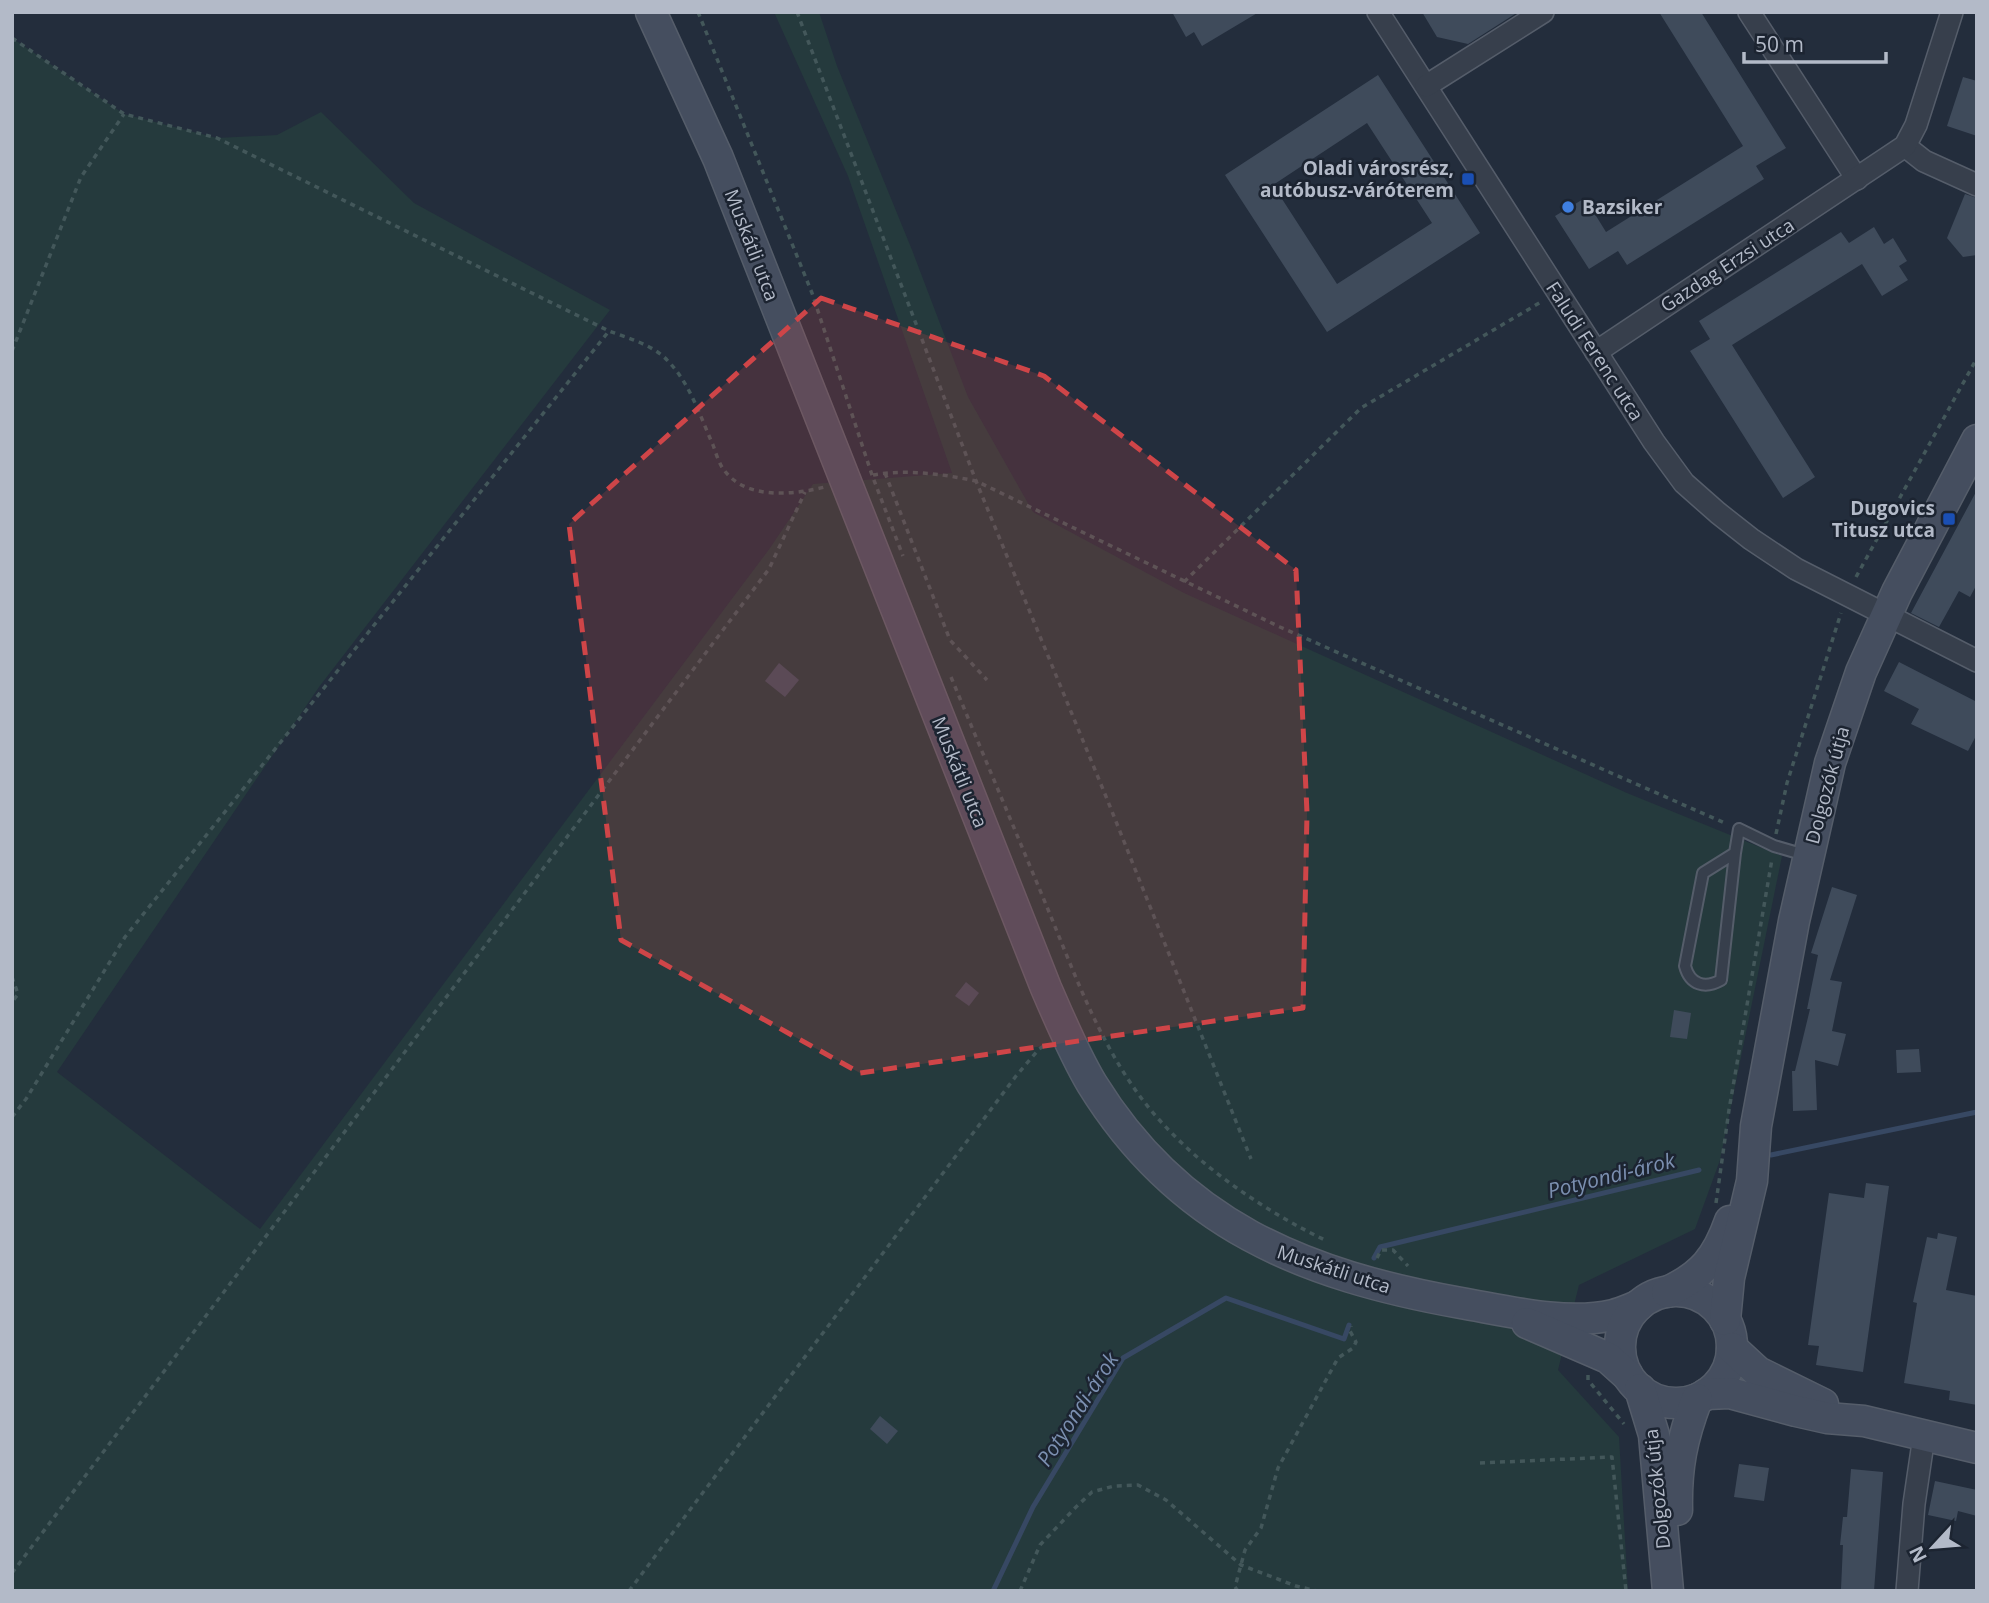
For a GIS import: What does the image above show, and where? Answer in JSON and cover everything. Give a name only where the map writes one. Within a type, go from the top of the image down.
[{"type":"main road","name":"Muskátli utca","points":[[652,12],[718,158],[1046,988],[1092,1083],[1124,1129],[1158,1167],[1195,1200],[1232,1227],[1264,1245],[1306,1263],[1355,1279],[1428,1297],[1547,1317],[1591,1318],[1613,1315],[1638,1306]]},
{"type":"main road","name":"Dolgozók útja","points":[[1667,1292],[1690,1282],[1706,1268],[1729,1226],[1752,1154],[1794,921],[1830,763],[1861,671],[1887,614],[1977,440]]},
{"type":"main road","name":"Dolgozók útja","points":[[1728,1334],[1729,1278],[1752,1181],[1752,1154]]},
{"type":"main road","points":[[1864,1421],[1827,1418],[1730,1393],[1702,1396],[1677,1403],[1657,1400],[1634,1382],[1622,1358],[1621,1339],[1626,1321],[1646,1299],[1667,1292],[1696,1295],[1713,1305],[1728,1334],[1758,1372],[1864,1421],[1977,1448]]},
{"type":"main road","name":"Muskátli utca","points":[[1497,1310],[1608,1358],[1634,1382]]},
{"type":"main road","points":[[1702,1396],[1722,1379],[1727,1369],[1728,1334]]},
{"type":"main road","name":"Dolgozók útja","points":[[1634,1382],[1654,1435],[1668,1591]]},
{"type":"main road","name":"Dolgozók útja","points":[[1678,1591],[1680,1575],[1676,1481],[1681,1444],[1702,1396]]},
{"type":"street","name":"Faludi Ferenc utca","points":[[1378,12],[1654,442],[1685,483],[1717,513],[1796,569],[1887,614]]},
{"type":"street","points":[[1426,86],[1543,12]]},
{"type":"street","points":[[1749,12],[1857,179]]},
{"type":"street","points":[[1952,12],[1916,125],[1905,146],[1924,161],[1977,185]]},
{"type":"street","name":"Gazdag Erzsi utca","points":[[1596,352],[1905,146]]},
{"type":"street","points":[[1887,614],[1977,661]]},
{"type":"street","points":[[1907,1591],[1914,1504],[1924,1436]]},
{"type":"lane","points":[[1735,853],[1703,873],[1685,966],[1694,983],[1712,985],[1721,980],[1739,829],[1774,846],[1808,856]]},
{"type":"path","points":[[698,12],[812,293],[872,475],[907,565]]},
{"type":"path","points":[[797,12],[976,481],[1251,1159]]},
{"type":"path","points":[[12,38],[124,114],[217,138],[609,331],[634,340],[666,359],[690,392],[723,470],[743,486],[773,494],[805,492],[769,569],[12,1573]]},
{"type":"path","points":[[12,351],[81,177],[124,114]]},
{"type":"path","points":[[1184,582],[1361,408],[1558,292]]},
{"type":"path","points":[[12,1116],[26,1099],[125,937],[609,331]]},
{"type":"path","points":[[885,473],[950,640],[987,680]]},
{"type":"path","points":[[872,475],[940,473],[976,481],[1184,582],[1739,829]]},
{"type":"path","points":[[947,668],[1082,992],[1123,1072],[1163,1125],[1209,1167],[1292,1224],[1328,1242]]},
{"type":"path","points":[[12,977],[18,994],[12,1002]]},
{"type":"path","points":[[629,1591],[1016,1076],[1040,1049],[1067,1035]]},
{"type":"path","points":[[1377,1258],[1381,1250],[1393,1250],[1410,1268]]},
{"type":"path","points":[[1238,1591],[1236,1587],[1245,1550],[1261,1528],[1278,1468],[1338,1358],[1353,1349],[1356,1342],[1350,1331],[1352,1326]]},
{"type":"path","points":[[1589,1351],[1588,1380],[1621,1418],[1626,1428]]},
{"type":"path","points":[[1480,1463],[1612,1457],[1626,1591]]},
{"type":"path","points":[[1020,1591],[1040,1545],[1092,1492],[1114,1486],[1138,1485],[1166,1500],[1241,1565],[1317,1591]]},
{"type":"highlighted area","points":[[821,298],[1044,376],[1296,570],[1307,813],[1303,1008],[860,1073],[621,940],[569,524]]},
{"type":"green space","points":[[774,12],[819,12],[837,66],[968,397],[1033,512],[1184,593],[1627,793],[1782,856],[1720,1160],[1695,1229],[1579,1285],[1558,1370],[1619,1437],[1628,1591],[12,1591],[12,38],[124,114],[217,138],[277,135],[321,112],[414,203],[610,310],[319,687],[57,1072],[260,1229],[770,548],[813,484],[952,473],[848,176]]},
{"type":"building","points":[[1172,12],[1259,12],[1202,46],[1194,32],[1186,37]]},
{"type":"building","points":[[1422,12],[1518,12],[1468,44],[1437,37]]},
{"type":"building","points":[[1659,12],[1701,12],[1786,148],[1756,166],[1764,179],[1627,265],[1618,251],[1589,269],[1555,216],[1585,198],[1606,232],[1743,146]]},
{"type":"building","points":[[1378,75],[1480,233],[1327,332],[1225,175]],"holes":[[[1367,123],[1432,223],[1337,284],[1273,185]]]},
{"type":"building","points":[[1963,77],[1977,81],[1977,136],[1947,126]]},
{"type":"building","points":[[1965,194],[1977,198],[1977,255],[1963,257],[1947,238]]},
{"type":"building","points":[[1874,227],[1884,244],[1893,238],[1907,261],[1899,266],[1908,280],[1882,296],[1862,264],[1732,345],[1815,477],[1783,498],[1690,351],[1710,339],[1699,321],[1841,232],[1849,243]]},
{"type":"building","points":[[1977,490],[1977,584],[1970,597],[1959,591],[1939,627],[1911,613]]},
{"type":"building","points":[[1899,662],[1977,702],[1977,734],[1968,751],[1911,724],[1919,709],[1884,691]]},
{"type":"building","points":[[779,663],[799,680],[785,697],[765,681]]},
{"type":"building","points":[[1832,887],[1857,895],[1830,980],[1842,982],[1832,1031],[1846,1034],[1838,1066],[1815,1060],[1817,1110],[1793,1111],[1792,1071],[1795,1071],[1810,1009],[1807,1009],[1818,955],[1811,953]]},
{"type":"building","points":[[966,982],[979,993],[969,1006],[955,996]]},
{"type":"building","points":[[1674,1010],[1691,1013],[1687,1039],[1670,1037]]},
{"type":"building","points":[[1919,1049],[1921,1072],[1897,1073],[1896,1050]]},
{"type":"building","points":[[1866,1183],[1889,1186],[1863,1372],[1816,1365],[1819,1346],[1808,1345],[1829,1193],[1864,1198]]},
{"type":"building","points":[[1938,1233],[1957,1237],[1946,1290],[1977,1296],[1977,1405],[1949,1400],[1950,1391],[1904,1383],[1917,1303],[1913,1302],[1927,1237],[1937,1239]]},
{"type":"building","points":[[880,1416],[898,1431],[887,1444],[870,1429]]},
{"type":"building","points":[[1739,1464],[1769,1468],[1764,1501],[1734,1497]]},
{"type":"building","points":[[1851,1469],[1883,1472],[1874,1591],[1841,1589],[1843,1545],[1840,1545],[1843,1517],[1847,1517]]},
{"type":"building","points":[[1935,1481],[1977,1490],[1977,1516],[1958,1511],[1956,1521],[1928,1515]]},
{"type":"waterway","name":"Potyondi-árok","points":[[1771,1155],[1977,1112]]},
{"type":"waterway","name":"Potyondi-árok","points":[[1374,1258],[1380,1247],[1699,1170]]},
{"type":"waterway","name":"Potyondi-árok","points":[[993,1591],[1033,1507],[1123,1358],[1226,1298],[1344,1339],[1349,1325]]},
{"type":"place","name":"Oladi városrész, autóbusz-váróterem","points":[[1468,179]]},
{"type":"place","name":"Bazsiker","points":[[1568,207]]},
{"type":"place","name":"Dugovics Titusz utca","points":[[1949,519]]}]
